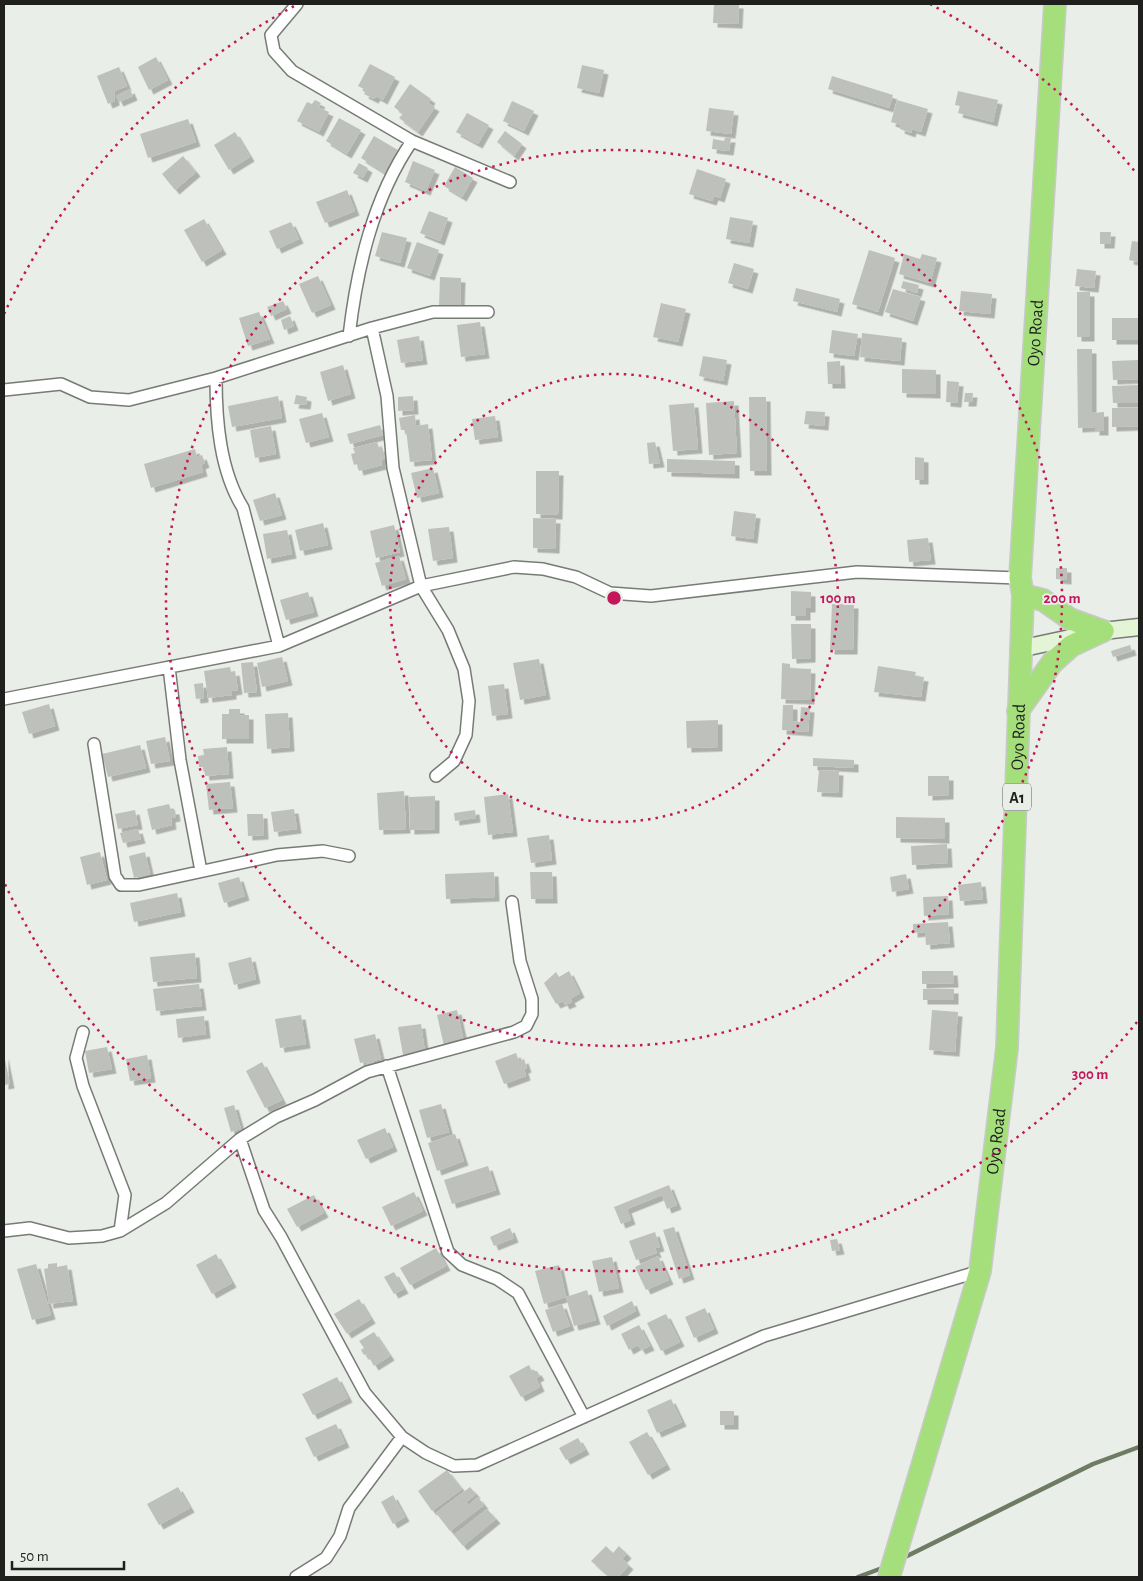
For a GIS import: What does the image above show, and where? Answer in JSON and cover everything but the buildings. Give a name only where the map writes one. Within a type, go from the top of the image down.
[{"type":"highway","name":"Oyo Road","points":[[888,1577],[980,1271],[1007,1048],[1016,849],[1021,586],[1055,4]]},
{"type":"highway","points":[[1021,586],[1070,619],[1103,631]]},
{"type":"highway","points":[[1018,711],[1052,663],[1071,646],[1103,631]]},
{"type":"street","points":[[297,4],[272,35],[274,51],[292,71],[412,141],[510,182]]},
{"type":"street","points":[[349,336],[356,282],[374,216],[402,155],[412,141]]},
{"type":"street","points":[[4,390],[62,384],[90,397],[129,400],[216,378],[372,328],[433,312],[488,312]]},
{"type":"street","points":[[372,328],[387,396],[393,468],[421,586],[451,638],[464,669],[469,701],[466,735],[454,761],[436,776]]},
{"type":"street","points":[[216,378],[216,411],[233,493],[243,508],[279,646]]},
{"type":"street","points":[[4,699],[279,646],[421,586],[514,567],[542,569],[576,577],[610,593],[651,596],[857,572],[1021,586]]},
{"type":"street","points":[[1019,649],[1103,631],[1139,627]]},
{"type":"street","points":[[169,667],[180,760],[201,871]]},
{"type":"street","points":[[94,744],[115,876],[121,885],[139,885],[277,855],[323,851],[349,856]]},
{"type":"street","points":[[4,1231],[30,1228],[70,1238],[102,1236],[120,1231],[166,1203],[240,1139],[276,1117],[315,1100],[367,1072],[514,1032],[526,1026],[532,1014],[532,1000],[520,961],[512,902]]},
{"type":"street","points":[[83,1032],[76,1058],[83,1086],[126,1195],[120,1231]]},
{"type":"street","points":[[387,1066],[448,1252],[462,1265],[497,1280],[518,1293],[584,1418]]},
{"type":"street","points":[[240,1139],[264,1210],[281,1237],[365,1393],[402,1437],[454,1466],[477,1465],[764,1336],[980,1271]]},
{"type":"street","points":[[296,1577],[326,1558],[340,1536],[349,1508],[402,1437]]},
{"type":"waterway","points":[[901,1559],[1093,1464],[1139,1447]]},
{"type":"waterway","points":[[858,1577],[885,1567]]}]
